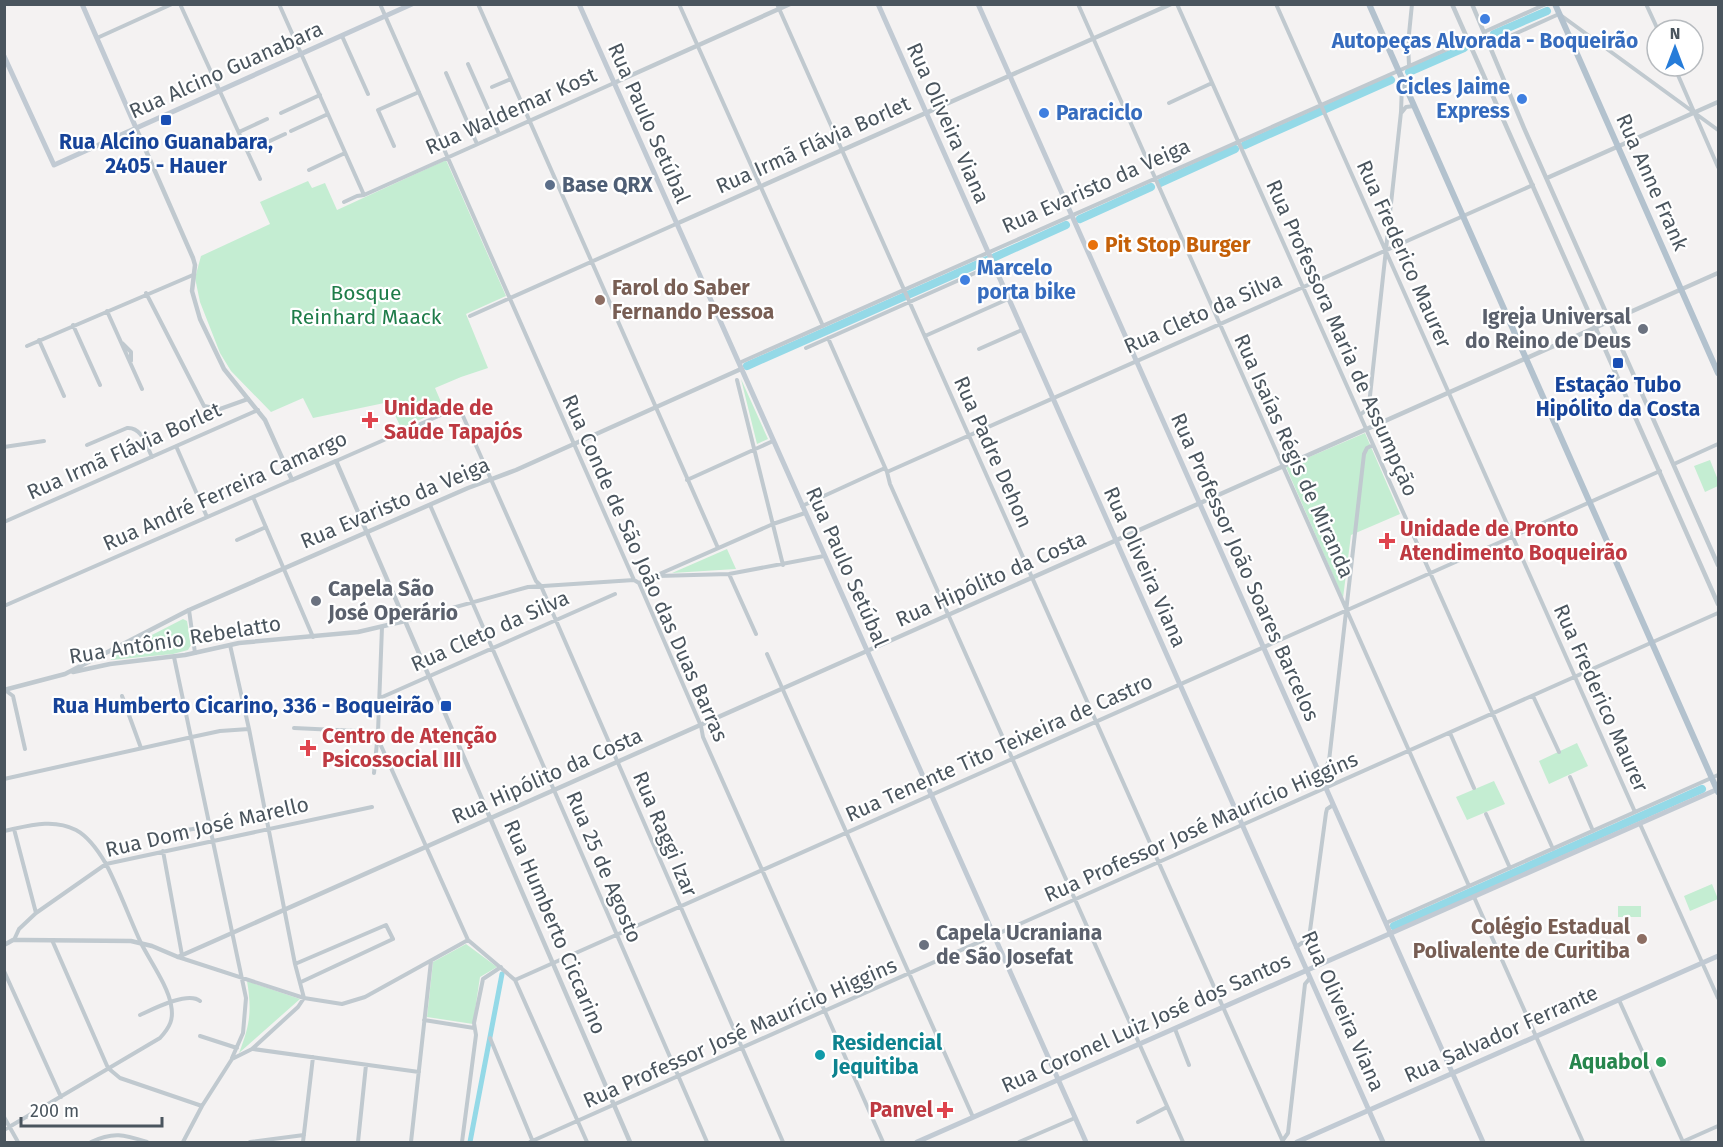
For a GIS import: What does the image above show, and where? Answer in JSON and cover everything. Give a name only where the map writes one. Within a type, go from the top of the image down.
[{"type":"main road","points":[[82,4],[136,128]]},
{"type":"main road","name":"Rua Alcino Guanabara","points":[[4,56],[54,165],[412,4]]},
{"type":"main road","name":"Rua Paulo Setúbal","points":[[579,4],[1086,1143]]},
{"type":"main road","name":"Rua Oliveira Viana","points":[[878,4],[1383,1143]]},
{"type":"main road","name":"Rua Professor João Soares Barcelos","points":[[978,4],[1483,1143]]},
{"type":"main road","points":[[1369,4],[1652,643],[1715,776],[1718,790]]},
{"type":"main road","name":"Rua Anne Frank","points":[[1555,4],[1719,373]]},
{"type":"main road","name":"Rua Coronel Luiz José dos Santos","points":[[917,1143],[1306,969],[1718,790]]},
{"type":"main road","name":"Rua Salvador Ferrante","points":[[1297,1143],[1719,956]]},
{"type":"street","points":[[97,38],[172,4]]},
{"type":"street","points":[[180,4],[260,179]]},
{"type":"street","points":[[279,4],[364,195]]},
{"type":"street","name":"Rua Conde de São João das Duas Barras","points":[[380,4],[634,580],[639,583],[701,726],[703,737],[883,1143]]},
{"type":"street","points":[[478,4],[718,548]]},
{"type":"street","points":[[679,4],[823,326]]},
{"type":"street","name":"Rua Waldemar Kost","points":[[344,202],[698,46],[778,7],[790,4]]},
{"type":"street","name":"Rua Isaías Régis de Miranda","points":[[1078,4],[1469,886]]},
{"type":"street","name":"Rua Irmã Flávia Borlet","points":[[470,316],[1171,4]]},
{"type":"street","name":"Rua Professora Maria de Assumpção","points":[[1177,4],[1552,849]]},
{"type":"street","name":"Rua Frederico Maurer","points":[[1276,4],[1635,812]]},
{"type":"street","points":[[1410,65],[1408,44],[1412,4]]},
{"type":"street","points":[[1452,4],[1719,604]]},
{"type":"street","points":[[1472,4],[1719,565]]},
{"type":"street","points":[[1646,4],[1652,18]]},
{"type":"street","points":[[1484,32],[1545,5]]},
{"type":"street","name":"Rua Padre Dehon","points":[[778,7],[1282,1142]]},
{"type":"street","points":[[1490,45],[1559,14],[1719,130]]},
{"type":"street","points":[[342,36],[368,94]]},
{"type":"street","name":"Rua Evaristo da Veiga","points":[[65,674],[189,610],[574,444],[823,326],[1468,39]]},
{"type":"street","points":[[468,64],[499,135]]},
{"type":"street","points":[[446,73],[477,144]]},
{"type":"street","points":[[1679,78],[1719,167]]},
{"type":"street","points":[[492,87],[511,79]]},
{"type":"street","points":[[1360,416],[1369,405],[1401,112],[1402,80]]},
{"type":"street","points":[[1169,103],[1212,83]]},
{"type":"street","points":[[394,146],[378,110],[419,92]]},
{"type":"street","points":[[280,112],[320,95]]},
{"type":"street","points":[[1547,178],[1719,102]]},
{"type":"street","points":[[1401,112],[1406,107],[1414,106]]},
{"type":"street","points":[[291,131],[328,114]]},
{"type":"street","points":[[239,132],[267,119]]},
{"type":"street","points":[[136,128],[193,258],[192,291],[197,312],[220,361],[270,428],[292,480]]},
{"type":"street","points":[[248,151],[285,134]]},
{"type":"street","points":[[309,170],[345,153]]},
{"type":"street","name":"Rua Cleto da Silva","points":[[802,506],[969,436],[1533,185]]},
{"type":"street","name":"Rua Evaristo da Veiga","points":[[806,348],[993,265]]},
{"type":"street","name":"Rua Hipólito da Costa","points":[[180,956],[1719,273]]},
{"type":"street","points":[[27,345],[193,275]]},
{"type":"street","points":[[146,293],[204,406],[220,409],[248,399]]},
{"type":"street","points":[[925,336],[1008,299]]},
{"type":"street","points":[[107,311],[142,388]]},
{"type":"street","points":[[73,326],[100,385]]},
{"type":"street","points":[[979,349],[1022,330]]},
{"type":"street","points":[[828,338],[890,484],[1183,1143]]},
{"type":"street","points":[[39,340],[64,396]]},
{"type":"street","points":[[737,380],[783,565]]},
{"type":"street","name":"Rua André Ferreira Camargo","points":[[4,606],[459,407]]},
{"type":"street","name":"Rua Raggi Izar","points":[[459,407],[536,581],[541,586],[556,620],[783,1143]]},
{"type":"street","name":"Rua Irmã Flávia Borlet","points":[[4,522],[258,410]]},
{"type":"street","points":[[87,445],[127,428],[134,428],[139,430],[152,457]]},
{"type":"street","points":[[4,447],[44,441]]},
{"type":"street","points":[[687,480],[773,441]]},
{"type":"street","points":[[1318,772],[1326,767],[1329,761],[1364,454],[1373,444]]},
{"type":"street","points":[[1674,464],[1719,444]]},
{"type":"street","points":[[176,446],[207,517]]},
{"type":"street","name":"Rua Humberto Ciccarino","points":[[336,461],[630,1143]]},
{"type":"street","name":"Rua Tenente Tito Teixeira de Castro","points":[[515,980],[1660,471]]},
{"type":"street","points":[[253,497],[313,638]]},
{"type":"street","name":"Rua 25 de Agosto","points":[[430,505],[707,1143]]},
{"type":"street","points":[[639,583],[773,524],[805,513]]},
{"type":"street","points":[[237,540],[266,527]]},
{"type":"street","points":[[656,576],[729,574],[824,556]]},
{"type":"street","points":[[729,574],[756,634]]},
{"type":"street","name":"Rua Antônio Rebelatto","points":[[5,690],[110,664],[174,657],[230,645],[313,638],[382,627],[528,587],[634,580]]},
{"type":"street","name":"Rua Cleto da Silva","points":[[380,698],[615,594]]},
{"type":"street","points":[[189,610],[195,653]]},
{"type":"street","name":"Rua Professor José Maurício Higgins","points":[[532,1142],[1719,613]]},
{"type":"street","points":[[374,772],[378,739],[382,627]]},
{"type":"street","points":[[230,645],[249,729],[295,964],[304,998],[298,1007],[252,1049],[232,1059]]},
{"type":"street","points":[[106,653],[110,664]]},
{"type":"street","points":[[767,654],[973,1117]]},
{"type":"street","points":[[174,657],[246,998],[243,1033],[237,1048],[183,1143]]},
{"type":"street","points":[[5,690],[13,696],[25,749]]},
{"type":"street","points":[[122,696],[141,748]]},
{"type":"street","points":[[1533,696],[1558,752]]},
{"type":"street","points":[[294,728],[378,732]]},
{"type":"street","points":[[4,779],[220,731],[249,729]]},
{"type":"street","points":[[1450,733],[1474,788]]},
{"type":"street","points":[[378,739],[468,940],[515,980],[587,1143]]},
{"type":"street","points":[[1386,923],[1715,776]]},
{"type":"street","points":[[1570,777],[1593,831]]},
{"type":"street","points":[[1296,947],[1309,938],[1326,813],[1327,809],[1333,805]]},
{"type":"street","name":"Rua Dom José Marello","points":[[4,945],[13,940],[20,929],[36,913],[105,864],[372,807]]},
{"type":"street","points":[[1486,814],[1510,868]]},
{"type":"street","points":[[4,831],[41,823],[60,824],[78,831],[92,843],[105,864],[171,1002],[172,1022],[160,1038],[7,1129]]},
{"type":"street","name":"Rua Frederico Maurer","points":[[1640,824],[1719,998]]},
{"type":"street","points":[[170,833],[210,826]]},
{"type":"street","points":[[14,829],[36,913]]},
{"type":"street","points":[[163,851],[180,956]]},
{"type":"street","points":[[1474,897],[1582,1143]]},
{"type":"street","points":[[295,964],[386,925],[393,939],[301,982]]},
{"type":"street","points":[[13,940],[141,943],[304,998],[330,1004],[342,1004],[365,997],[468,940]]},
{"type":"street","points":[[51,940],[108,1068],[120,1078],[202,1106]]},
{"type":"street","points":[[411,1143],[431,960]]},
{"type":"street","points":[[462,1143],[476,1035],[474,1028],[483,979],[501,968]]},
{"type":"street","points":[[4,971],[61,1097]]},
{"type":"street","points":[[1282,1142],[1288,1133],[1305,984],[1310,978]]},
{"type":"street","points":[[140,1015],[171,1002],[192,998],[200,1001]]},
{"type":"street","points":[[1619,1000],[1682,1142],[1719,1126]]},
{"type":"street","points":[[424,1020],[474,1028]]},
{"type":"street","points":[[1174,1028],[1189,1065]]},
{"type":"street","points":[[200,1035],[237,1048]]},
{"type":"street","points":[[490,1038],[532,1142]]},
{"type":"street","points":[[252,1049],[419,1072]]},
{"type":"street","points":[[303,1143],[313,1057]]},
{"type":"street","points":[[358,1143],[366,1065]]},
{"type":"street","points":[[1138,1122],[1167,1107]]},
{"type":"street","points":[[4,1117],[7,1129],[18,1143]]},
{"type":"street","points":[[1018,1143],[1075,1118]]},
{"type":"street","points":[[91,1143],[104,1136],[115,1135],[147,1143]]},
{"type":"street","points":[[250,1143],[304,1135]]},
{"type":"green space","name":"Bosque Reinhard Maack","points":[[446,160],[506,296],[466,314],[488,368],[435,388],[444,409],[401,428],[389,402],[313,418],[303,398],[271,412],[231,371],[220,353],[200,302],[195,278],[201,256],[270,224],[260,202],[308,181],[312,188],[325,183],[337,210]]},
{"type":"green space","points":[[741,379],[768,439],[757,444]]},
{"type":"green space","points":[[1365,433],[1400,514],[1351,535],[1343,598],[1286,467]]},
{"type":"green space","points":[[1710,460],[1718,486],[1705,492],[1694,466]]},
{"type":"green space","points":[[727,549],[736,569],[672,573]]},
{"type":"green space","points":[[183,619],[187,621],[191,645],[188,650],[173,654],[111,660],[111,656]]},
{"type":"green space","points":[[1577,743],[1588,766],[1549,784],[1539,761]]},
{"type":"green space","points":[[1494,781],[1505,804],[1467,820],[1456,797]]},
{"type":"green space","points":[[1712,884],[1718,899],[1690,911],[1684,896]]},
{"type":"green space","points":[[1618,906],[1641,906],[1641,917],[1618,917]]},
{"type":"green space","points":[[466,944],[497,967],[480,977],[473,1024],[427,1017],[433,962]]},
{"type":"green space","points":[[247,981],[300,999],[239,1053],[249,1018]]},
{"type":"waterway","points":[[1494,34],[1547,11]]},
{"type":"waterway","points":[[1409,72],[1464,48]]},
{"type":"waterway","points":[[1245,145],[1391,80]]},
{"type":"waterway","points":[[1160,183],[1235,149]]},
{"type":"waterway","points":[[1080,219],[1151,187]]},
{"type":"waterway","points":[[995,257],[1066,225]]},
{"type":"waterway","points":[[747,366],[987,260]]},
{"type":"waterway","points":[[1394,926],[1702,789]]},
{"type":"waterway","points":[[470,1142],[502,974]]},
{"type":"place","name":"Autopeças Alvorada - Boqueirão","points":[[1485,19]]},
{"type":"place","name":"Cicles Jaime Express","points":[[1522,99]]},
{"type":"place","name":"Paraciclo","points":[[1044,113]]},
{"type":"place","name":"Rua Alcíno Guanabara, 2405 - Hauer","points":[[166,120]]},
{"type":"place","name":"Base QRX","points":[[550,185]]},
{"type":"place","name":"Pit Stop Burger","points":[[1093,245]]},
{"type":"place","name":"Marcelo porta bike","points":[[965,280]]},
{"type":"place","name":"Farol do Saber Fernando Pessoa","points":[[600,300]]},
{"type":"place","name":"Igreja Universal do Reino de Deus","points":[[1643,329]]},
{"type":"place","name":"Estação Tubo Hipólito da Costa","points":[[1618,363]]},
{"type":"place","name":"Unidade de Saúde Tapajós","points":[[370,420]]},
{"type":"place","name":"Unidade de Pronto Atendimento Boqueirão","points":[[1387,541]]},
{"type":"place","name":"Capela São José Operário","points":[[316,601]]},
{"type":"place","name":"Rua Humberto Cicarino, 336 - Boqueirão","points":[[446,706]]},
{"type":"place","name":"Centro de Atenção Psicossocial III","points":[[308,748]]},
{"type":"place","name":"Colégio Estadual Polivalente de Curitiba","points":[[1642,939]]},
{"type":"place","name":"Capela Ucraniana de São Josefat","points":[[924,945]]},
{"type":"place","name":"Residencial Jequitiba","points":[[820,1055]]},
{"type":"place","name":"Aquabol","points":[[1661,1062]]},
{"type":"place","name":"Panvel","points":[[945,1110]]}]
